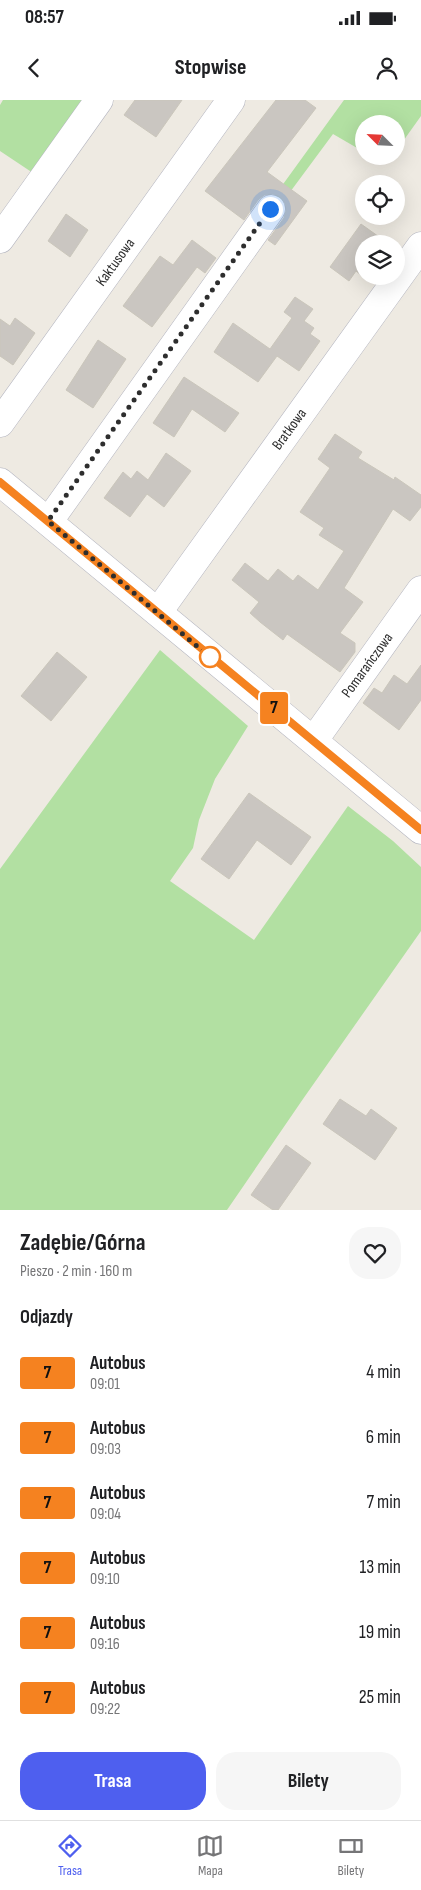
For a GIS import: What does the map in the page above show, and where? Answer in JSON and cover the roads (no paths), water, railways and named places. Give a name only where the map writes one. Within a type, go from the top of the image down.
[{"type":"street","points":[[0,239],[99,100]]},
{"type":"street","name":"Kaktusowa","points":[[0,423],[231,100]]},
{"type":"street","points":[[48,521],[270,209]]},
{"type":"street","name":"Bratkowa","points":[[158,612],[421,246]]},
{"type":"street","points":[[0,482],[421,830]]},
{"type":"street","name":"Pomarańczowa","points":[[314,740],[421,590]]}]
